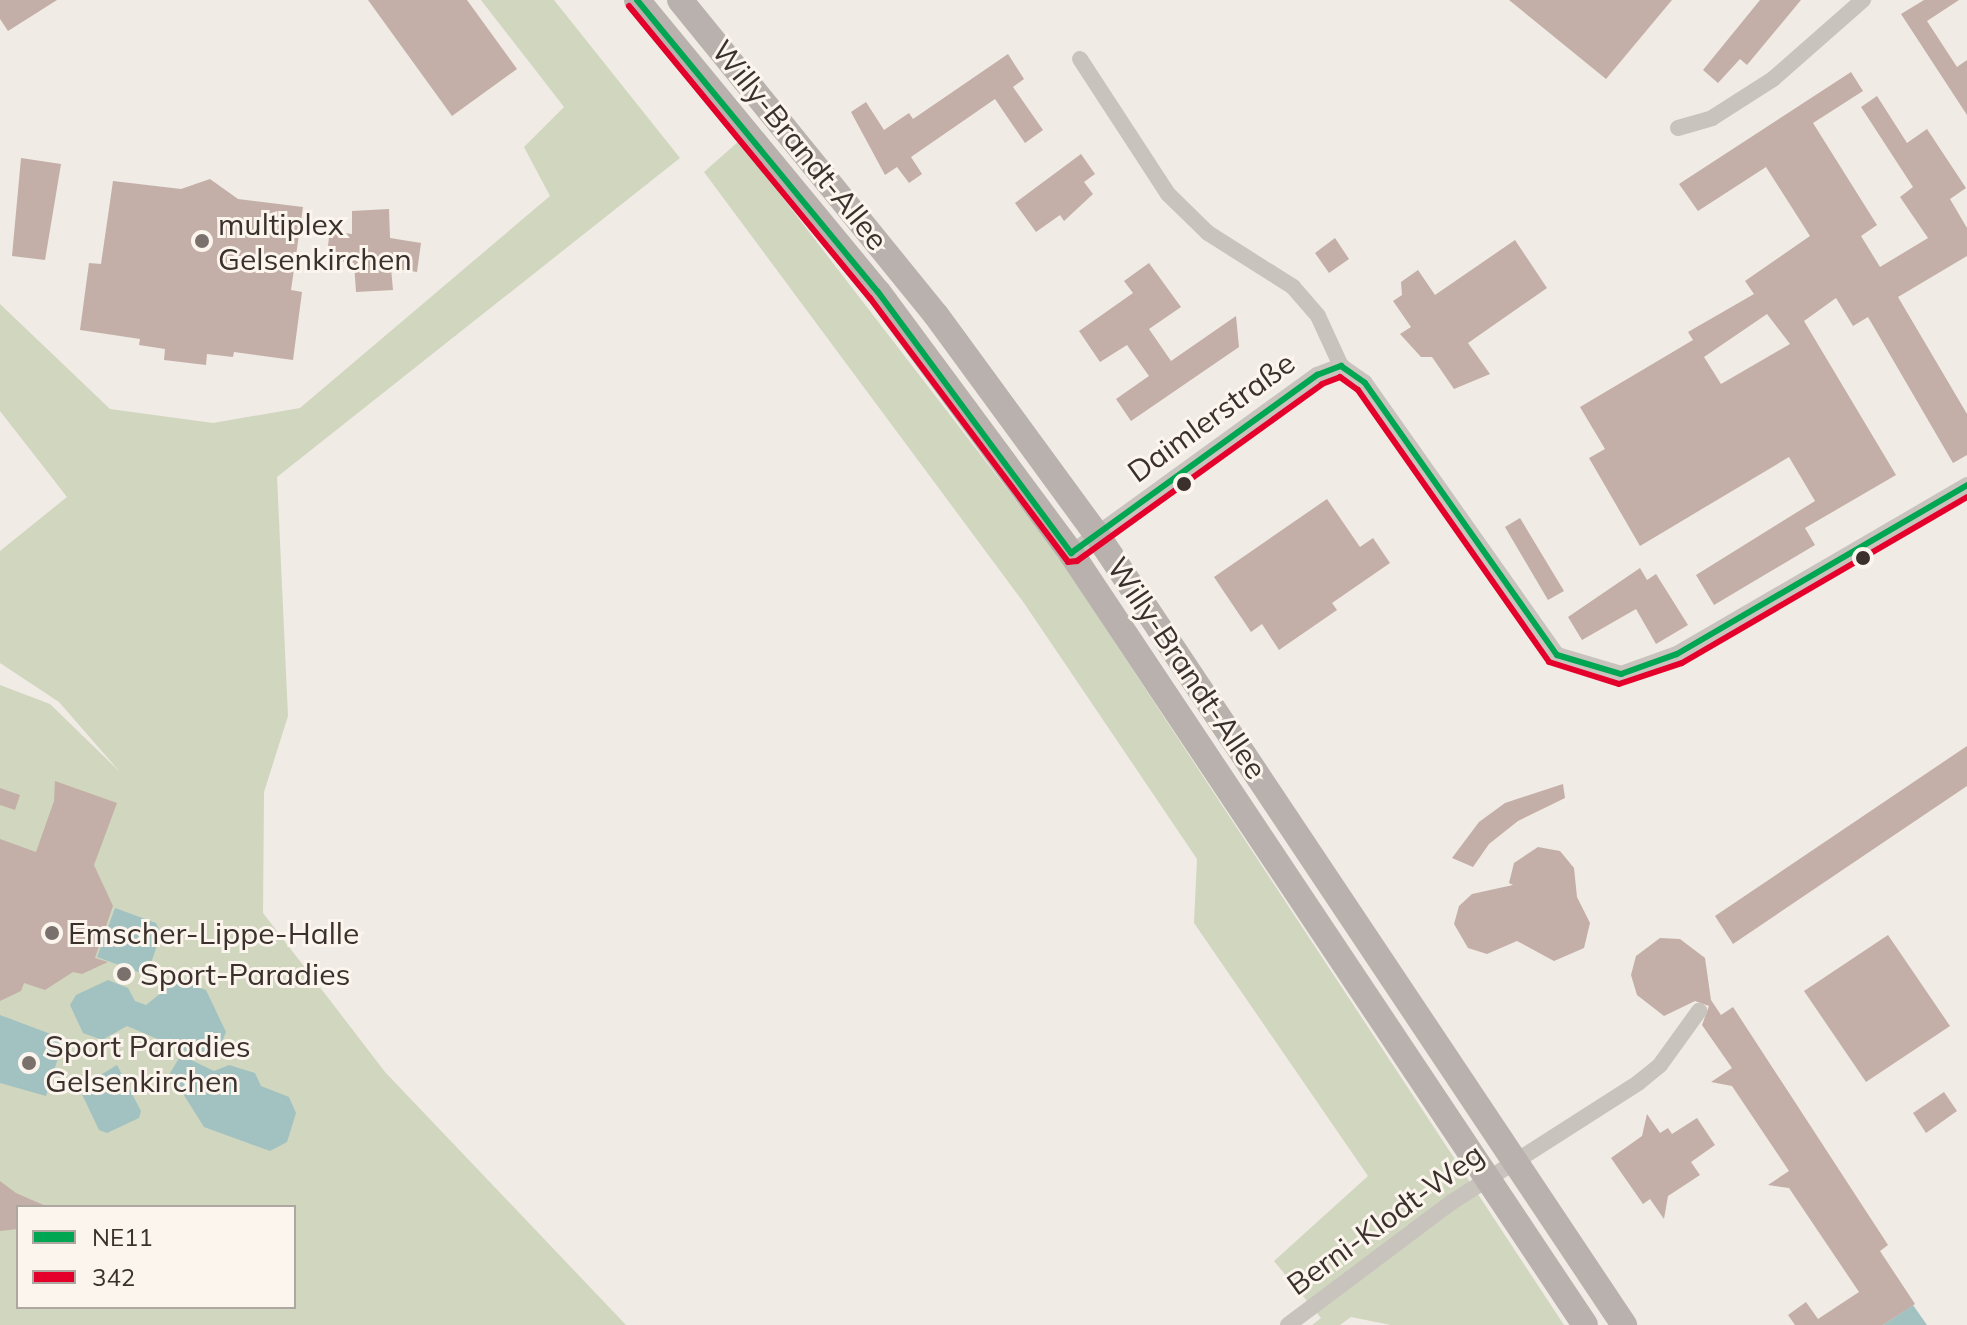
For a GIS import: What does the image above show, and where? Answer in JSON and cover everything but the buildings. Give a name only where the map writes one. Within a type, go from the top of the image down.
[{"type":"main road","name":"Willy-Brandt-Allee","points":[[637,0],[878,292],[1071,553],[1585,1325]]},
{"type":"main road","name":"Willy-Brandt-Allee","points":[[680,0],[936,315],[1097,535],[1624,1325]]},
{"type":"street","points":[[1678,128],[1712,118],[1773,79],[1863,0]]},
{"type":"street","points":[[1080,59],[1168,194],[1208,233],[1293,287],[1318,316],[1341,366]]},
{"type":"street","name":"Daimlerstraße","points":[[1071,553],[1317,375],[1341,366],[1365,383],[1557,655],[1621,674],[1677,654],[1967,485]]},
{"type":"street","name":"Berni-Klodt-Weg","points":[[1288,1325],[1515,1159],[1638,1083],[1660,1065],[1699,1011]]},
{"type":"green space","points":[[481,0],[554,0],[680,158],[277,477],[288,716],[264,792],[263,913],[385,1072],[626,1325],[0,1325],[0,685],[50,704],[120,772],[59,702],[0,663],[0,551],[67,497],[0,411],[0,304],[110,409],[213,423],[300,408],[550,196],[524,147],[564,107]]},
{"type":"green space","points":[[739,141],[1054,550],[1564,1325],[1391,1325],[1351,1317],[1340,1325],[1312,1325],[1321,1318],[1274,1261],[1368,1176],[1194,923],[1197,859],[1024,603],[704,172]]},
{"type":"water","points":[[115,908],[156,923],[161,934],[150,966],[138,972],[97,957]]},
{"type":"water","points":[[108,980],[128,988],[135,1001],[146,1005],[177,980],[206,990],[226,1032],[218,1051],[202,1058],[127,1026],[102,1040],[83,1033],[70,1005],[76,995]]},
{"type":"water","name":"Sport Paradies Gelsenkirchen","points":[[0,1015],[64,1039],[46,1096],[0,1083]]},
{"type":"water","points":[[181,1055],[214,1071],[229,1065],[255,1073],[261,1086],[289,1097],[296,1113],[287,1142],[270,1151],[204,1127],[170,1073]]},
{"type":"water","points":[[117,1065],[141,1111],[139,1118],[107,1133],[99,1130],[79,1088]]},
{"type":"water","points":[[1913,1305],[1927,1325],[1883,1325]]},
{"type":"transit line","name":"NE11","points":[[637,0],[878,292],[1071,553],[1317,375],[1341,366],[1365,383],[1557,655],[1621,674],[1677,654],[1967,485]]},
{"type":"transit line","name":"342","points":[[629,6],[870,298],[1068,562],[1077,561],[1322,384],[1340,377],[1358,390],[1549,662],[1619,684],[1682,663],[1967,497]]},
{"type":"place","name":"multiplex Gelsenkirchen","points":[[202,241]]},
{"type":"place","name":"Emscher-Lippe-Halle","points":[[52,933]]},
{"type":"place","name":"Sport-Paradies","points":[[124,974]]},
{"type":"place","name":"Sport Paradies Gelsenkirchen","points":[[29,1063]]}]
